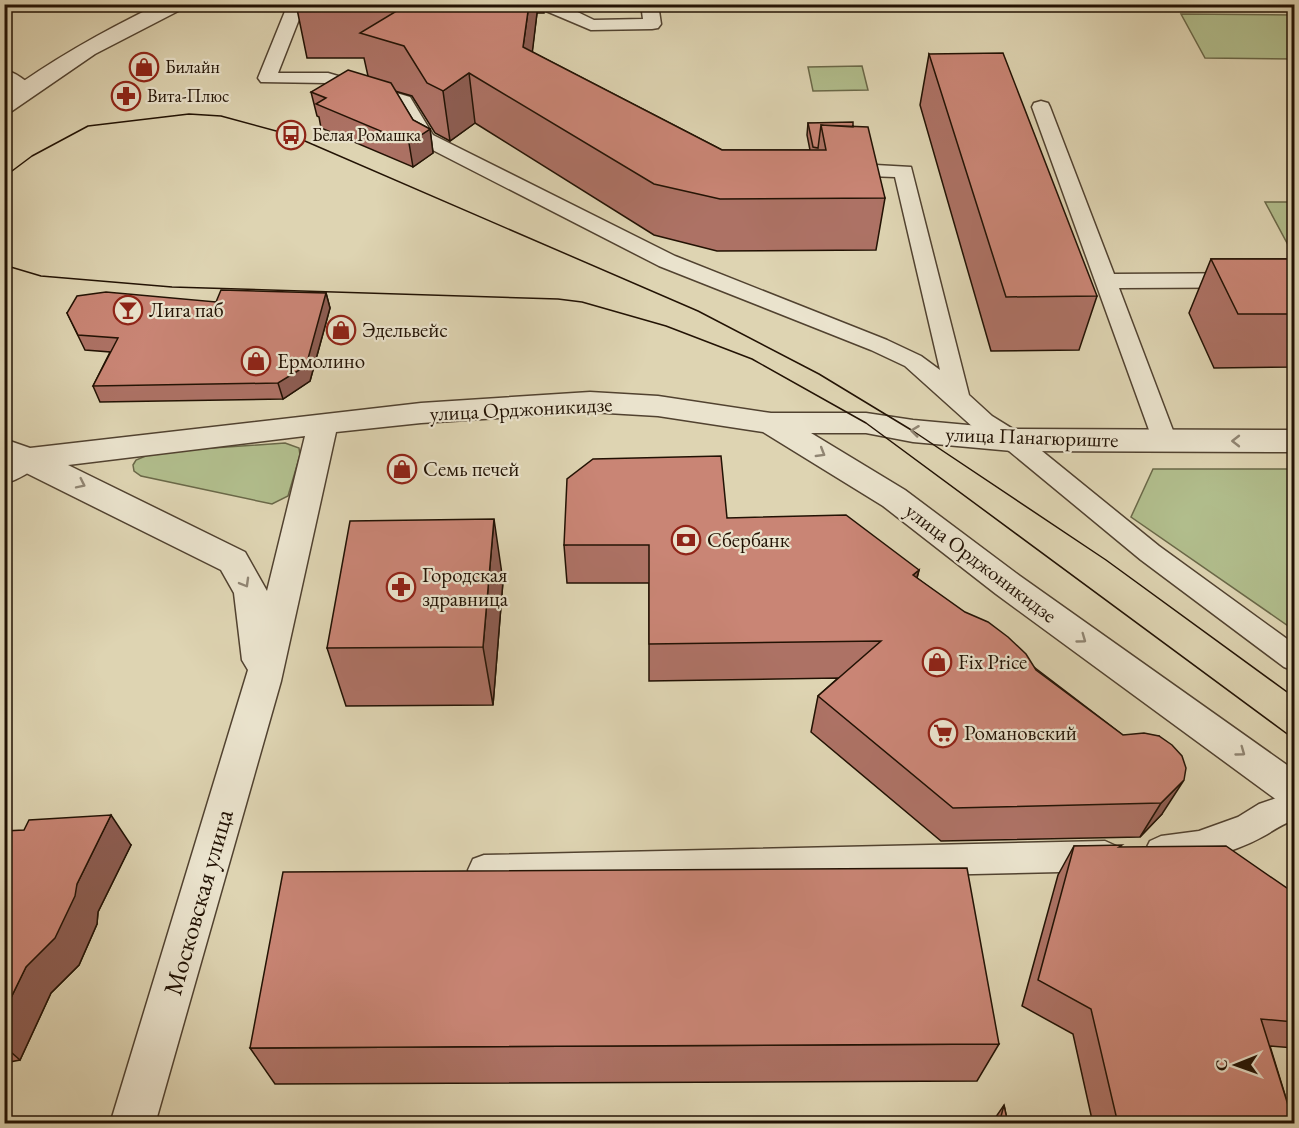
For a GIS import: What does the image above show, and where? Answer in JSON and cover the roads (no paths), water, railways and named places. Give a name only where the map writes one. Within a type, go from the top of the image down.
[{"type":"street","points":[[4,106],[64,62],[118,31],[177,4]]},
{"type":"street","name":"улица Орджоникидзе","points":[[13,461],[323,423],[421,413],[590,402],[658,406],[771,423],[894,498],[1008,585],[1294,791]]},
{"type":"street","name":"Московская улица","points":[[132,1124],[263,681],[323,423]]},
{"type":"street","name":"улица Панагюриште","points":[[771,423],[866,423],[913,431],[1012,440],[1294,441]]},
{"type":"street","name":"Московская улица","points":[[13,461],[233,561],[251,592],[263,681]]},
{"type":"lane","points":[[297,4],[267,78],[328,78],[403,101],[426,139],[667,261],[879,345],[912,361],[958,398],[983,422],[1012,440],[1150,553],[1294,658]]},
{"type":"lane","points":[[545,4],[591,25],[651,24],[649,4]]},
{"type":"lane","points":[[4,75],[25,90]]},
{"type":"lane","points":[[1041,107],[1165,441]]},
{"type":"lane","points":[[825,168],[904,171],[958,398]]},
{"type":"lane","points":[[1107,281],[1294,280]]},
{"type":"lane","points":[[484,870],[1126,856],[1199,846],[1249,828],[1270,814],[1294,806]]},
{"type":"tram line","points":[[4,177],[32,156],[88,126],[189,114],[221,116],[291,135],[698,311],[819,374],[913,431],[1106,560],[1294,697]]},
{"type":"tram line","points":[[4,265],[41,276],[172,287],[558,299],[582,302],[666,326],[752,359],[866,423],[1294,739]]},
{"type":"place","name":"Билайн","points":[[144,67]]},
{"type":"place","name":"Вита-Плюс","points":[[126,96]]},
{"type":"place","name":"Белая Ромашка","points":[[291,135]]},
{"type":"place","name":"Лига паб","points":[[128,310]]},
{"type":"place","name":"Эдельвейс","points":[[341,330]]},
{"type":"place","name":"Ермолино","points":[[256,361]]},
{"type":"place","name":"Семь печей","points":[[402,469]]},
{"type":"place","name":"Сбербанк","points":[[686,540]]},
{"type":"place","name":"Городская здравница","points":[[401,587]]},
{"type":"place","name":"Fix Price","points":[[937,662]]},
{"type":"place","name":"Романовский","points":[[943,733]]}]
